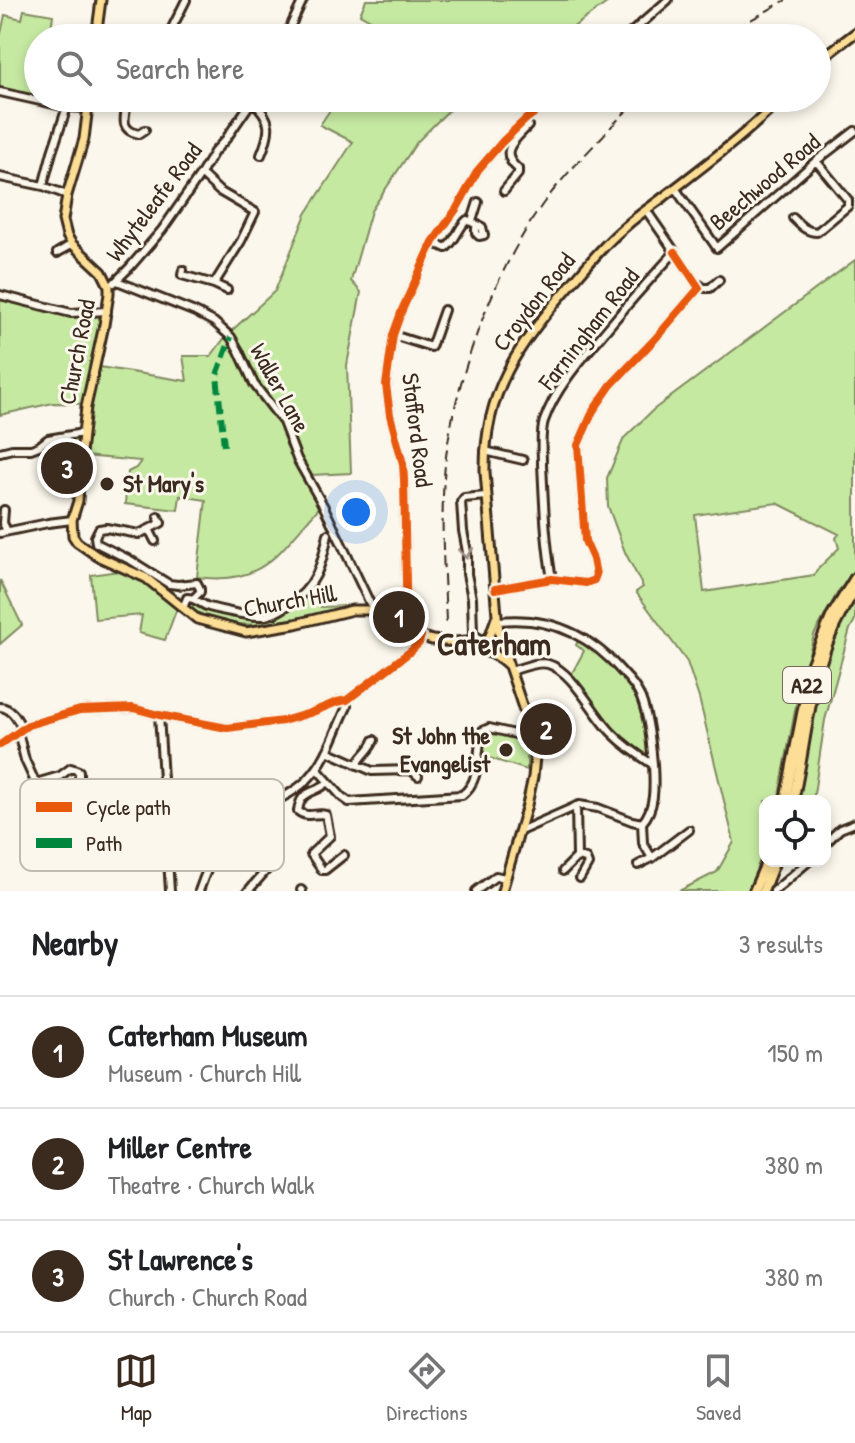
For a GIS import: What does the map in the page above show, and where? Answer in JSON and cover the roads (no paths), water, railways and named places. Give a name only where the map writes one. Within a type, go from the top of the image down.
[{"type":"highway","name":"A22","points":[[786,795],[812,663],[832,615],[855,578]]},
{"type":"highway","name":"A22","points":[[794,795],[818,667],[834,626],[855,590]]},
{"type":"highway","points":[[754,891],[764,867]]},
{"type":"highway","points":[[763,891],[773,867]]},
{"type":"main road","points":[[98,24],[101,0]]},
{"type":"main road","points":[[831,51],[855,33]]},
{"type":"main road","points":[[87,112],[84,139],[67,195],[63,220],[72,244],[102,272],[109,286]]},
{"type":"main road","name":"Croydon Road","points":[[502,891],[520,831],[535,757],[501,642],[498,618],[486,496],[485,451],[495,399],[519,349],[595,257],[646,210],[766,112]]},
{"type":"main road","name":"Church Road","points":[[72,520],[78,501],[89,392],[107,311],[109,286]]},
{"type":"main road","name":"Church Hill","points":[[72,520],[73,536],[83,547],[146,578],[197,619],[246,632],[352,610],[369,610],[407,632],[432,640],[455,642]]},
{"type":"main road","name":"Croydon Road","points":[[486,639],[498,618]]},
{"type":"main road","points":[[495,636],[501,642],[500,650],[491,652],[455,642],[495,636]]},
{"type":"main road","points":[[486,639],[491,652],[510,669]]},
{"type":"street","points":[[174,24],[186,0]]},
{"type":"street","points":[[292,24],[303,0]]},
{"type":"street","points":[[641,24],[668,0]]},
{"type":"street","points":[[0,92],[24,97]]},
{"type":"street","points":[[43,186],[65,112]]},
{"type":"street","points":[[125,112],[124,120],[129,131],[139,134],[145,130]]},
{"type":"street","name":"Whyteleafe Road","points":[[109,286],[162,230],[245,112]]},
{"type":"street","points":[[261,155],[269,127],[265,112]]},
{"type":"street","name":"Stafford Road","points":[[407,632],[403,464],[390,415],[386,385],[393,335],[433,242],[478,170],[502,142],[536,112]]},
{"type":"street","points":[[504,191],[518,174],[508,155],[509,147],[528,126],[526,119]]},
{"type":"street","name":"Beechwood Road","points":[[675,188],[717,248],[855,131]]},
{"type":"street","points":[[793,218],[804,229],[817,232],[848,206],[848,200],[816,161]]},
{"type":"street","points":[[201,174],[219,191],[255,212],[214,284]]},
{"type":"street","points":[[0,177],[43,186],[67,195]]},
{"type":"street","points":[[433,242],[446,248],[455,241],[467,220],[475,224],[478,202]]},
{"type":"street","points":[[646,210],[697,283],[703,288],[710,288],[719,280]]},
{"type":"street","points":[[57,253],[72,244]]},
{"type":"street","name":"Farningham Road","points":[[552,579],[545,529],[544,422],[558,394],[584,357],[675,252]]},
{"type":"street","points":[[183,270],[182,275],[227,290]]},
{"type":"street","name":"Waller Lane","points":[[117,281],[195,312],[214,322],[231,337],[254,384],[283,422],[297,459],[324,507],[375,614]]},
{"type":"street","points":[[495,589],[552,579],[586,583],[594,580],[593,559],[585,541],[578,445],[611,385],[686,305],[699,288],[697,283]]},
{"type":"street","points":[[0,295],[71,313],[107,311]]},
{"type":"street","points":[[393,335],[431,347],[444,310]]},
{"type":"street","points":[[0,452],[31,449],[48,439],[83,433]]},
{"type":"street","points":[[485,451],[523,460]]},
{"type":"street","points":[[486,496],[464,498],[461,502],[473,633],[486,639]]},
{"type":"street","points":[[5,510],[3,532],[72,520]]},
{"type":"street","points":[[158,517],[161,523],[139,534],[103,528],[98,531],[95,540],[169,584],[197,583],[200,592],[194,598]]},
{"type":"street","points":[[149,529],[155,541]]},
{"type":"street","points":[[183,608],[187,598],[194,598],[207,607],[259,617],[273,615],[310,588],[324,559],[328,534]]},
{"type":"street","points":[[498,618],[520,619],[568,629],[611,658],[640,696],[653,764],[653,800],[649,816],[642,823],[643,843],[652,858]]},
{"type":"street","points":[[0,745],[20,730],[84,709],[133,708],[227,728],[283,721],[347,700],[411,651],[421,636]]},
{"type":"street","points":[[510,669],[541,663],[557,667],[569,677],[612,733],[653,764]]},
{"type":"street","points":[[284,797],[317,769],[347,707],[347,700]]},
{"type":"street","points":[[0,707],[14,714],[25,760],[34,779]]},
{"type":"street","points":[[159,715],[163,779]]},
{"type":"street","points":[[317,769],[349,802],[462,795],[472,785],[475,776],[482,731],[489,728],[515,734],[530,732]]},
{"type":"street","points":[[357,765],[374,740]]},
{"type":"street","points":[[327,751],[372,771],[411,770],[418,776]]},
{"type":"street","points":[[50,779],[71,768],[79,771],[79,779]]},
{"type":"street","points":[[328,782],[301,798],[298,811],[308,816],[326,815],[330,836],[311,854],[322,870],[344,855]]},
{"type":"street","points":[[520,831],[576,806],[598,808],[642,823]]},
{"type":"street","points":[[563,871],[577,857],[576,806]]},
{"type":"street","points":[[831,838],[840,829],[855,823]]},
{"type":"street","points":[[638,865],[689,830]]},
{"type":"street","points":[[577,857],[586,859],[588,864],[580,878]]},
{"type":"street","points":[[774,891],[802,867]]},
{"type":"street","points":[[169,871],[170,891]]},
{"type":"street","points":[[199,891],[206,871]]},
{"type":"street","points":[[248,891],[266,871]]},
{"type":"street","points":[[476,891],[496,876],[505,878]]},
{"type":"railway","points":[[744,24],[786,0]]},
{"type":"railway","points":[[446,622],[445,465],[457,398],[478,329],[507,263],[542,205],[626,112]]},
{"type":"place","name":"St Lawrence's","points":[[67,468]]},
{"type":"place","name":"St Mary's","points":[[107,484]]},
{"type":"place","name":"Caterham Museum","points":[[399,617]]},
{"type":"place","name":"Miller Centre","points":[[546,729]]},
{"type":"place","name":"St John the Evangelist","points":[[506,750]]},
{"type":"district","name":"Caterham","points":[[494,644]]}]
